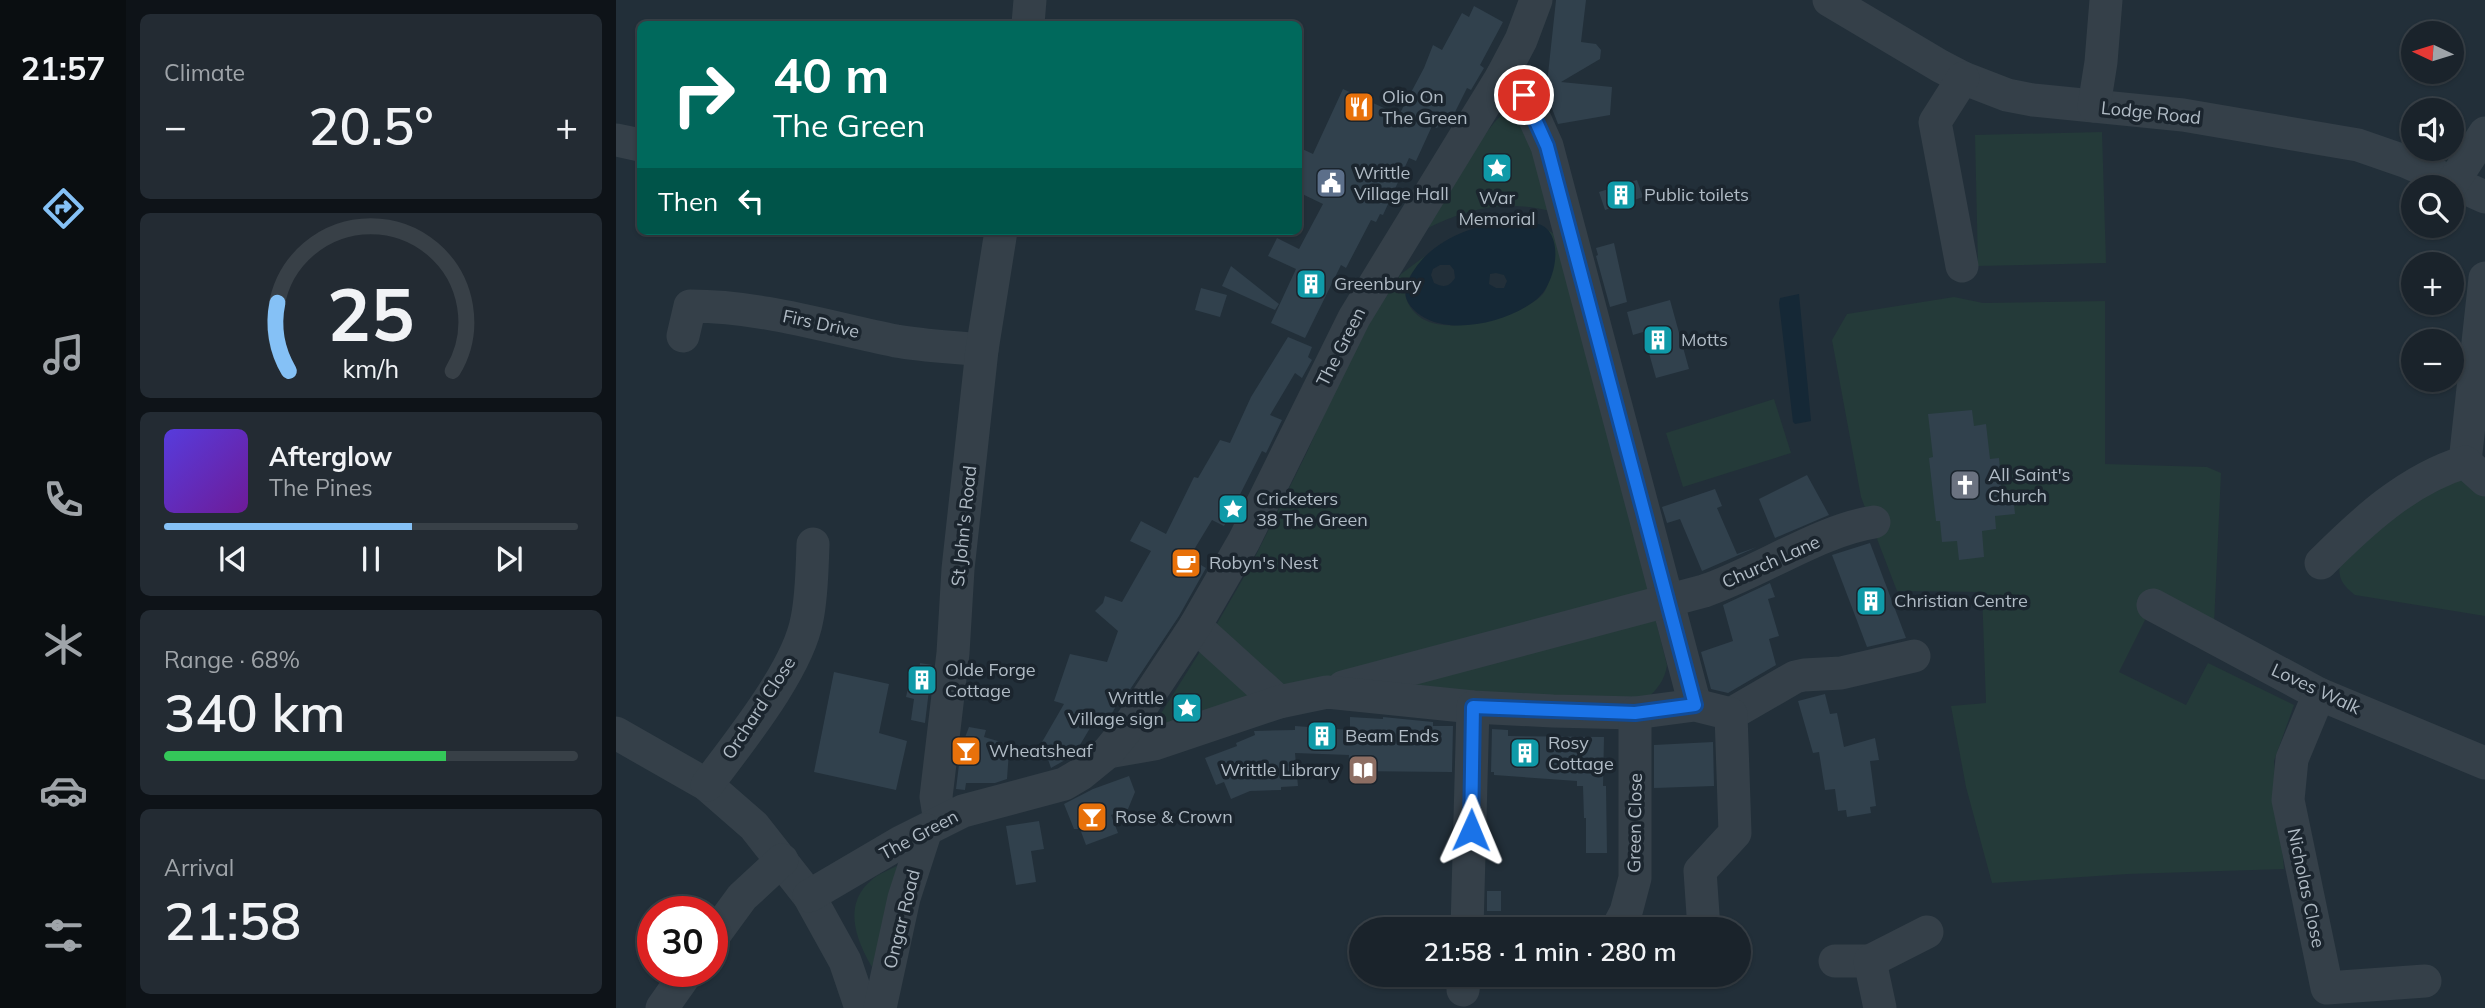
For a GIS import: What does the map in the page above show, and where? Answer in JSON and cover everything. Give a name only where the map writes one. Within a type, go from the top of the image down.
[{"type":"street","points":[[1028,21],[1030,0]]},
{"type":"street","name":"The Green","points":[[809,896],[901,842],[963,811],[1064,784],[1082,774],[1108,752],[1126,730],[1195,626],[1256,518],[1354,318],[1502,76],[1521,40],[1536,0]]},
{"type":"street","name":"Lodge Road","points":[[1829,0],[1963,78],[2007,95],[2183,115],[2358,145],[2384,152],[2437,175]]},
{"type":"street","points":[[2094,106],[2101,62],[2105,0]]},
{"type":"street","points":[[1915,50],[1936,122],[1962,266]]},
{"type":"street","points":[[1502,76],[1524,95],[1547,146],[1695,705]]},
{"type":"street","points":[[1936,122],[1963,78]]},
{"type":"street","points":[[2458,175],[2485,133]]},
{"type":"street","points":[[616,140],[637,144]]},
{"type":"street","name":"Lodge Road","points":[[2464,187],[2485,197]]},
{"type":"street","name":"St John's Road","points":[[933,826],[953,653],[958,569],[982,351],[1000,235]]},
{"type":"street","points":[[2321,563],[2360,524],[2442,469],[2475,471],[2485,278]]},
{"type":"street","name":"Firs Drive","points":[[683,337],[690,306],[722,306],[762,311],[898,341],[982,351]]},
{"type":"street","name":"Church Lane","points":[[1667,599],[1730,582],[1835,533],[1874,522]]},
{"type":"street","name":"Orchard Close","points":[[707,785],[748,730],[790,665],[807,621],[813,544]]},
{"type":"street","points":[[1108,752],[1154,744],[1279,702],[1327,692],[1667,599]]},
{"type":"street","name":"Loves Walk","points":[[2152,605],[2319,694],[2485,763]]},
{"type":"street","points":[[1195,626],[1279,702]]},
{"type":"street","points":[[1327,692],[1473,707],[1635,713],[1695,705],[1731,714],[1796,677],[1841,673],[1914,656]]},
{"type":"street","name":"Nicholas Close","points":[[2319,694],[2292,758],[2288,800],[2327,988],[2426,981]]},
{"type":"street","points":[[1467,917],[1473,707]]},
{"type":"street","name":"Green Close","points":[[1623,917],[1635,878],[1635,713]]},
{"type":"street","points":[[1703,917],[1700,872],[1735,833],[1731,714]]},
{"type":"street","points":[[616,733],[707,785],[754,827],[809,896],[845,961],[861,1008]]},
{"type":"street","name":"Ongar Road","points":[[880,1008],[904,898],[933,826]]},
{"type":"street","points":[[728,916],[742,897],[782,860]]},
{"type":"street","points":[[1835,961],[1870,961],[1927,932]]},
{"type":"street","points":[[1870,961],[1880,1008]]},
{"type":"street","points":[[662,1008],[677,987]]},
{"type":"green space","points":[[1509,110],[1516,110],[1521,114],[1553,212],[1520,206],[1488,208],[1457,216],[1426,229],[1478,144]]},
{"type":"green space","points":[[2102,132],[2106,263],[1978,266],[1975,135]]},
{"type":"green space","points":[[1548,230],[1560,238],[1667,665],[1658,687],[1647,699],[1380,689],[1150,731],[1252,563],[1307,452],[1357,341],[1401,274],[1425,256],[1410,276],[1405,295],[1412,309],[1423,319],[1436,324],[1451,325],[1497,317],[1531,304],[1544,293],[1551,246]]},
{"type":"green space","points":[[1954,297],[1983,303],[2105,301],[2105,464],[2207,467],[2221,473],[2214,624],[2156,598],[2119,672],[2186,705],[2208,663],[2294,705],[2274,761],[2284,869],[2128,874],[1992,883],[1966,787],[1951,706],[1986,703],[1982,592],[1897,591],[1861,497],[1832,340],[1847,314]]},
{"type":"green space","points":[[1774,399],[1791,453],[1683,487],[1666,433]]},
{"type":"green space","points":[[2442,480],[2468,481],[2485,495],[2485,616],[2355,595],[2340,577],[2342,554]]},
{"type":"green space","points":[[903,863],[872,967],[857,932],[855,909],[858,898],[874,878]]},
{"type":"water","points":[[1497,223],[1532,223],[1548,230],[1555,247],[1554,266],[1548,285],[1537,299],[1508,316],[1472,325],[1436,322],[1421,315],[1409,304],[1406,295],[1408,282],[1427,254],[1453,237]],"holes":[[[1440,265],[1450,265],[1454,270],[1455,278],[1446,286],[1434,283],[1431,275],[1433,269]],[[1490,274],[1504,275],[1507,281],[1504,288],[1489,284]]]},
{"type":"water","points":[[1799,294],[1811,421],[1795,424],[1779,303],[1780,298]]},
{"type":"building","points":[[1556,0],[1586,0],[1581,42],[1596,44],[1601,50],[1600,59],[1561,82],[1612,87],[1610,115],[1558,124],[1546,93]]},
{"type":"building","points":[[1474,6],[1503,22],[1480,65],[1484,68],[1471,90],[1467,88],[1449,124],[1442,120],[1437,128],[1432,126],[1416,161],[1409,158],[1383,215],[1380,214],[1376,222],[1371,220],[1346,268],[1341,265],[1305,338],[1271,323],[1296,269],[1268,256],[1277,238],[1299,249],[1323,204],[1302,194],[1302,149],[1313,154],[1343,89],[1399,115],[1433,45],[1442,50],[1462,13],[1469,17]]},
{"type":"building","name":"Public toilets","points":[[1637,180],[1643,197],[1605,210],[1599,192]]},
{"type":"building","points":[[1614,243],[1627,302],[1610,307],[1596,248]]},
{"type":"building","points":[[1231,266],[1279,304],[1275,310],[1222,286]]},
{"type":"building","points":[[1201,288],[1227,295],[1220,317],[1195,310]]},
{"type":"building","name":"Motts","points":[[1670,300],[1689,369],[1656,378],[1643,332],[1633,335],[1627,312]]},
{"type":"building","points":[[1288,337],[1312,347],[1308,357],[1312,360],[1302,378],[1295,373],[1270,415],[1282,420],[1266,453],[1262,451],[1224,526],[1212,520],[1189,558],[1206,568],[1179,616],[1121,703],[1118,702],[1107,723],[1096,718],[1074,755],[1051,768],[1042,742],[1064,704],[1054,701],[1070,654],[1107,662],[1118,631],[1095,611],[1103,603],[1105,596],[1122,602],[1151,551],[1130,541],[1141,521],[1166,534],[1194,477],[1198,478],[1220,440],[1230,443],[1251,397]]},
{"type":"building","name":"All Saint's Church","points":[[1972,410],[1974,426],[1986,424],[1990,459],[1999,458],[2002,494],[2013,493],[2015,514],[1995,516],[1996,529],[1982,531],[1984,557],[1959,560],[1957,541],[1942,542],[1940,521],[1936,521],[1929,458],[1933,457],[1928,414]]},
{"type":"building","points":[[1807,475],[1829,515],[1775,538],[1759,499]]},
{"type":"building","points":[[1715,489],[1722,506],[1717,508],[1737,554],[1757,547],[1702,571],[1680,519],[1667,523],[1662,507]]},
{"type":"building","name":"Christian Centre","points":[[1870,543],[1906,638],[1867,647],[1832,555]]},
{"type":"building","points":[[1770,583],[1775,597],[1768,599],[1779,636],[1769,639],[1776,665],[1728,693],[1711,689],[1701,652],[1733,641],[1723,605]]},
{"type":"building","name":"Olde Forge Cottage","points":[[920,663],[932,665],[925,723],[911,720],[914,699],[906,697],[911,674],[919,675]]},
{"type":"building","points":[[834,672],[889,684],[879,733],[907,741],[896,790],[814,772]]},
{"type":"building","points":[[1825,694],[1830,714],[1837,713],[1844,747],[1875,738],[1879,760],[1870,761],[1876,806],[1870,807],[1871,813],[1847,817],[1846,810],[1838,811],[1835,789],[1825,790],[1819,752],[1813,753],[1798,701]]},
{"type":"building","points":[[1350,717],[1383,717],[1433,722],[1433,726],[1453,726],[1452,772],[1348,771],[1349,755],[1295,753],[1298,786],[1281,787],[1281,790],[1250,791],[1231,799],[1224,782],[1216,785],[1205,758],[1237,746],[1236,743],[1255,735],[1254,731],[1295,730],[1295,726],[1350,730]]},
{"type":"building","points":[[969,727],[986,730],[984,737],[1001,742],[997,750],[1009,751],[1007,779],[995,783],[966,783],[965,790],[956,789],[962,740]]},
{"type":"building","points":[[1492,729],[1508,730],[1508,736],[1604,737],[1603,786],[1606,786],[1607,853],[1586,853],[1583,786],[1577,786],[1577,781],[1494,775],[1494,772],[1491,772]]},
{"type":"building","points":[[1713,742],[1714,786],[1654,788],[1654,745]]},
{"type":"building","name":"Rose & Crown","points":[[1129,776],[1135,792],[1128,809],[1111,815],[1118,833],[1086,845],[1080,829],[1074,829],[1064,804],[1093,789]]},
{"type":"building","points":[[1039,821],[1044,849],[1031,851],[1036,882],[1016,885],[1006,826]]},
{"type":"building","points":[[1487,891],[1501,891],[1501,911],[1487,911]]},
{"type":"place","name":"Olio On The Green","points":[[1359,107]]},
{"type":"place","name":"War Memorial","points":[[1497,168]]},
{"type":"place","name":"Writtle Village Hall","points":[[1331,183]]},
{"type":"place","name":"Public toilets","points":[[1621,195]]},
{"type":"place","name":"Greenbury","points":[[1311,284]]},
{"type":"place","name":"Motts","points":[[1658,340]]},
{"type":"place","name":"All Saint's Church","points":[[1965,485]]},
{"type":"place","name":"Cricketers 38 The Green","points":[[1233,509]]},
{"type":"place","name":"Robyn's Nest","points":[[1186,563]]},
{"type":"place","name":"Christian Centre","points":[[1871,601]]},
{"type":"place","name":"Olde Forge Cottage","points":[[922,680]]},
{"type":"place","name":"Writtle Village sign","points":[[1187,708]]},
{"type":"place","name":"Beam Ends","points":[[1322,736]]},
{"type":"place","name":"Wheatsheaf","points":[[966,751]]},
{"type":"place","name":"Rosy Cottage","points":[[1525,753]]},
{"type":"place","name":"Writtle Library","points":[[1363,770]]},
{"type":"place","name":"Rose & Crown","points":[[1092,817]]},
{"type":"route","points":[[1471,830],[1473,707],[1635,713],[1695,705],[1547,146],[1524,95]]}]
